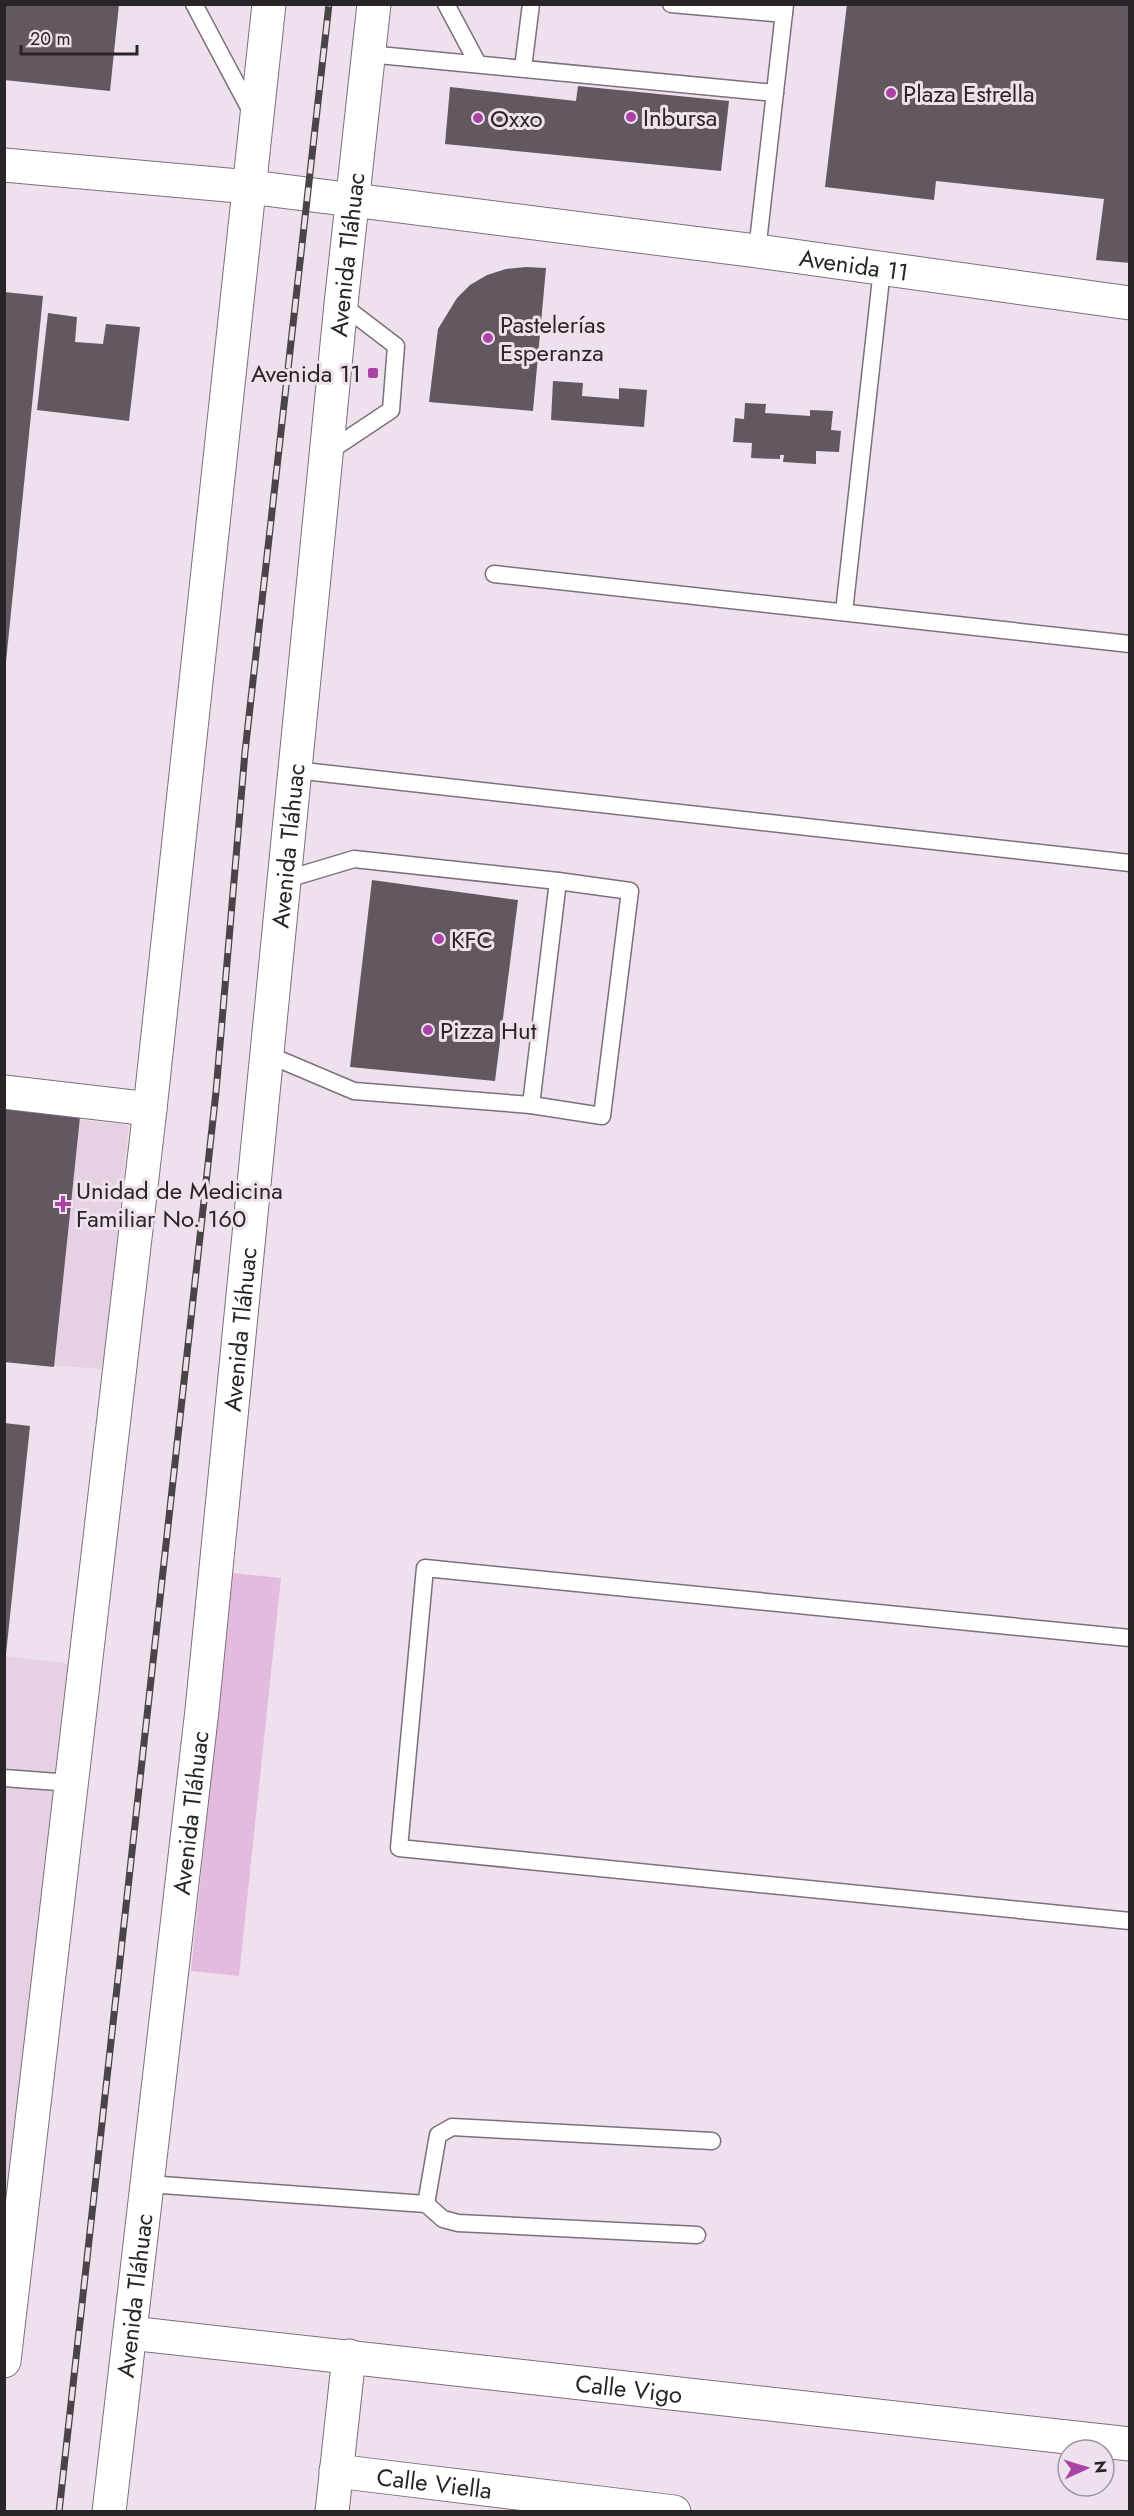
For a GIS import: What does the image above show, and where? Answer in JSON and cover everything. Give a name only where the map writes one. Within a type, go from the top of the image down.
[{"type":"main road","points":[[4,2361],[150,1109],[269,4]]},
{"type":"main road","name":"Avenida Tláhuac","points":[[110,2511],[201,1721],[351,201],[374,4]]},
{"type":"main road","name":"Avenida 11","points":[[4,165],[250,187],[757,251],[1130,303]]},
{"type":"main road","points":[[4,1092],[150,1109]]},
{"type":"main road","name":"Calle Vigo","points":[[130,2333],[1130,2444]]},
{"type":"main road","points":[[332,2511],[349,2356]]},
{"type":"main road","name":"Calle Viella","points":[[336,2471],[674,2511]]},
{"type":"lane","points":[[194,4],[256,119]]},
{"type":"lane","points":[[446,4],[478,64]]},
{"type":"lane","points":[[523,68],[531,4]]},
{"type":"lane","points":[[671,4],[784,9],[757,251]]},
{"type":"lane","points":[[368,54],[775,93]]},
{"type":"lane","points":[[844,612],[882,269]]},
{"type":"lane","points":[[328,452],[391,410],[396,346],[341,304]]},
{"type":"lane","points":[[494,574],[1130,644]]},
{"type":"lane","points":[[296,770],[1130,862]]},
{"type":"lane","points":[[268,1055],[354,1091],[531,1105],[602,1116],[630,891],[354,859],[284,880]]},
{"type":"lane","points":[[531,1105],[558,881]]},
{"type":"lane","points":[[1130,1638],[425,1568],[399,1848],[1130,1921]]},
{"type":"lane","points":[[4,1778],[71,1784]]},
{"type":"lane","points":[[426,2204],[438,2135],[452,2127],[712,2141]]},
{"type":"lane","points":[[148,2184],[426,2204],[443,2219],[458,2223],[698,2235]]},
{"type":"shaded area","name":"Unidad de Medicina Familiar No. 160","points":[[5,1109],[129,1125],[104,1369],[5,1362]]},
{"type":"shaded area","points":[[232,1573],[281,1578],[239,1976],[191,1971]]},
{"type":"shaded area","points":[[5,1656],[74,1664],[5,2319]]},
{"type":"building","points":[[4,4],[119,4],[110,91],[4,80]]},
{"type":"building","points":[[847,4],[1130,4],[1130,263],[1096,260],[1104,199],[936,181],[934,200],[825,187]]},
{"type":"building","points":[[578,86],[729,101],[721,171],[445,144],[450,87],[576,101]]},
{"type":"building","name":"Pastelerías Esperanza","points":[[546,268],[533,411],[429,402],[438,329],[457,298],[470,285],[487,275],[506,269]]},
{"type":"building","points":[[4,292],[43,296],[6,662],[4,662]]},
{"type":"building","points":[[48,313],[77,317],[75,342],[103,344],[106,324],[140,327],[129,421],[37,410]]},
{"type":"building","points":[[553,381],[583,383],[582,396],[619,399],[619,388],[647,390],[644,427],[551,420]]},
{"type":"building","points":[[745,403],[766,404],[765,413],[810,416],[810,410],[833,411],[831,430],[841,431],[839,452],[816,451],[816,464],[783,462],[784,455],[780,455],[780,459],[751,458],[752,443],[733,442],[735,418],[744,419]]},
{"type":"building","points":[[372,880],[518,900],[495,1081],[350,1067]]},
{"type":"building","points":[[4,1109],[80,1117],[54,1367],[4,1362]]},
{"type":"building","points":[[4,1423],[30,1426],[6,1654],[4,1654]]},
{"type":"railway","points":[[59,2512],[216,1092],[245,752],[329,4]]},
{"type":"place","name":"Plaza Estrella","points":[[891,93]]},
{"type":"place","name":"Inbursa","points":[[631,117]]},
{"type":"place","name":"Oxxo","points":[[478,118]]},
{"type":"place","name":"Pastelerías Esperanza","points":[[488,338]]},
{"type":"place","name":"Avenida 11","points":[[373,373]]},
{"type":"place","name":"KFC","points":[[439,939]]},
{"type":"place","name":"Pizza Hut","points":[[428,1030]]},
{"type":"place","name":"Unidad de Medicina Familiar No. 160","points":[[63,1204]]}]
